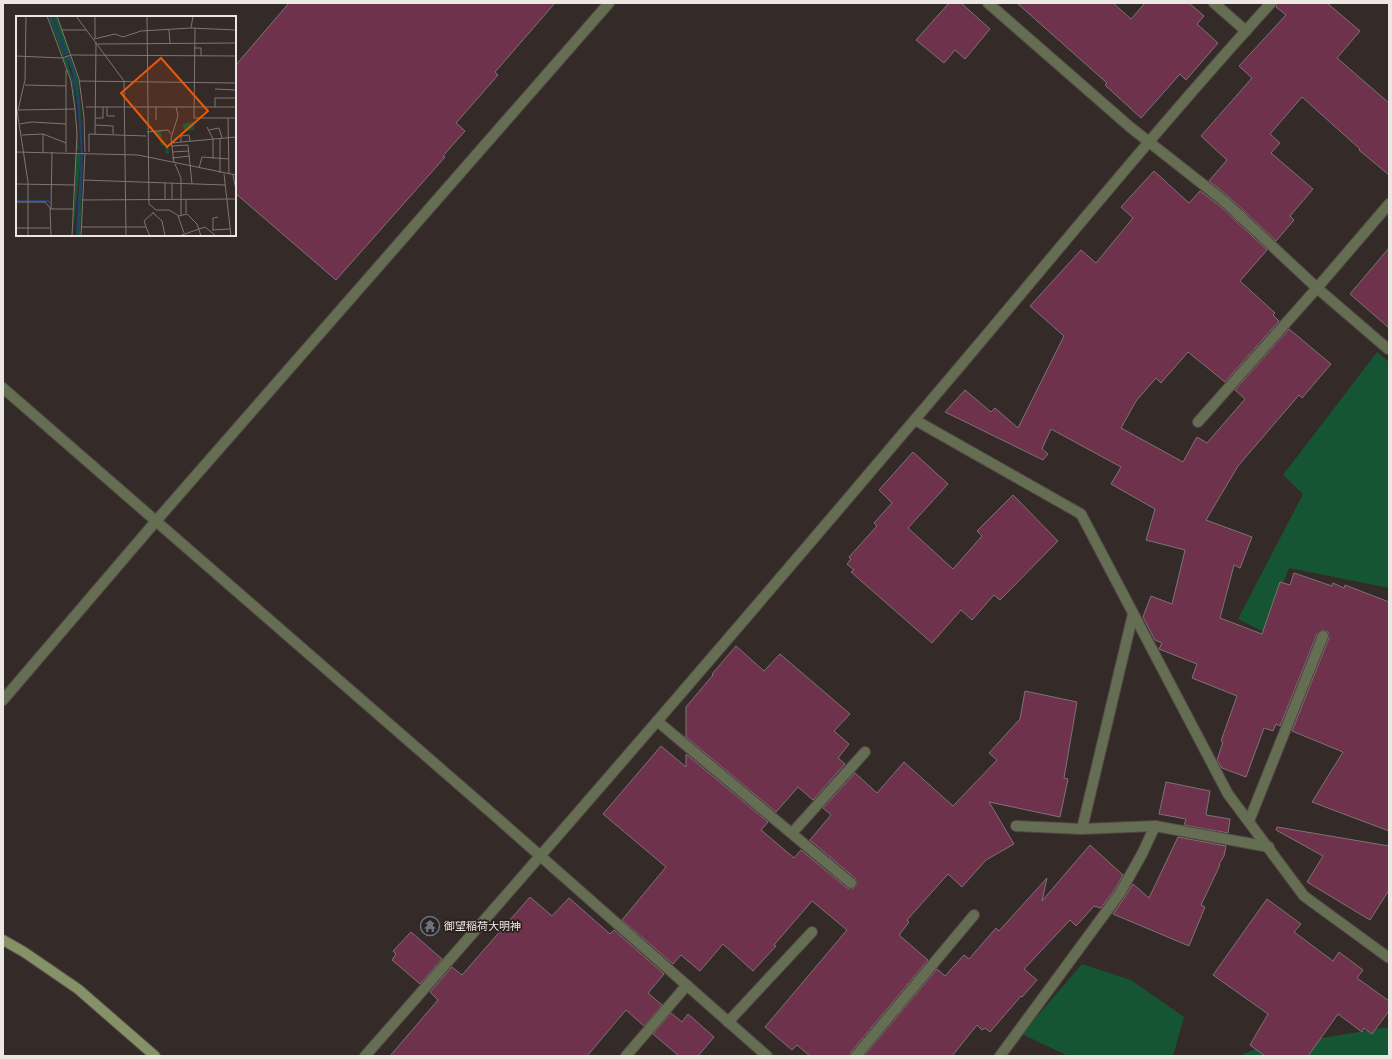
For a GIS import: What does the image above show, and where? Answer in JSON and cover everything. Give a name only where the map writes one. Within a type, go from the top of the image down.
[{"type":"street","points":[[3,700],[156,521],[609,3]]},
{"type":"street","points":[[988,3],[1130,127],[1150,141],[1224,201],[1317,288],[1388,349]]},
{"type":"street","points":[[1214,3],[1246,31]]},
{"type":"street","points":[[365,1056],[540,857],[915,420],[1150,141],[1271,3]]},
{"type":"street","points":[[1198,422],[1317,288],[1389,204]]},
{"type":"street","points":[[3,388],[489,810],[540,857],[767,1056]]},
{"type":"street","points":[[915,420],[1081,514],[1228,794],[1304,896],[1389,958]]},
{"type":"street","points":[[1082,829],[1133,614]]},
{"type":"street","points":[[1249,821],[1323,636]]},
{"type":"street","points":[[657,721],[851,883]]},
{"type":"street","points":[[792,833],[865,752]]},
{"type":"street","points":[[1016,826],[1082,829],[1155,826],[1268,847]]},
{"type":"street","points":[[1000,1056],[1120,893],[1142,854],[1155,826]]},
{"type":"street","points":[[856,1056],[974,915]]},
{"type":"street","points":[[728,1022],[812,932]]},
{"type":"street","points":[[3,940],[24,952],[78,989],[155,1056]]},
{"type":"street","points":[[626,1056],[687,985]]},
{"type":"green space","points":[[1377,352],[1389,362],[1389,588],[1289,568],[1264,632],[1238,619],[1303,494],[1283,475]]},
{"type":"green space","points":[[1082,964],[1131,980],[1184,1017],[1173,1056],[1068,1056],[1022,1034]]},
{"type":"green space","points":[[1389,1027],[1389,1056],[1239,1056],[1255,1049]]},
{"type":"building","points":[[289,3],[555,3],[495,72],[498,75],[456,123],[465,131],[443,156],[445,157],[336,280],[236,194],[236,65]]},
{"type":"building","points":[[949,3],[961,3],[990,29],[965,59],[955,50],[944,63],[916,40]]},
{"type":"building","points":[[1017,3],[1113,3],[1131,19],[1145,3],[1189,3],[1204,16],[1197,24],[1218,43],[1186,80],[1180,74],[1141,118],[1105,85],[1107,83]]},
{"type":"building","points":[[1277,3],[1327,3],[1360,31],[1337,58],[1389,103],[1389,175],[1359,150],[1360,149],[1302,97],[1270,134],[1280,143],[1271,153],[1313,189],[1290,216],[1294,220],[1276,241],[1228,196],[1209,181],[1227,160],[1201,136],[1252,78],[1239,66],[1286,15],[1276,7]]},
{"type":"building","points":[[1154,171],[1189,203],[1200,191],[1220,206],[1267,250],[1240,281],[1275,313],[1273,315],[1279,321],[1225,382],[1188,352],[1161,383],[1156,378],[1136,401],[1121,428],[1183,462],[1197,437],[1207,443],[1245,399],[1235,390],[1289,329],[1331,364],[1302,398],[1299,395],[1238,466],[1206,520],[1252,537],[1240,568],[1234,565],[1220,618],[1262,634],[1280,582],[1290,585],[1294,573],[1332,586],[1333,583],[1344,588],[1345,585],[1389,602],[1389,831],[1312,802],[1343,752],[1292,731],[1329,638],[1328,632],[1322,630],[1317,634],[1280,726],[1276,724],[1273,731],[1264,728],[1246,777],[1222,768],[1217,760],[1223,742],[1221,741],[1237,696],[1192,678],[1197,664],[1159,649],[1162,643],[1155,640],[1143,617],[1151,596],[1172,604],[1185,550],[1146,540],[1155,509],[1111,484],[1121,467],[1051,429],[1042,449],[1048,454],[1043,460],[945,412],[965,390],[991,412],[995,408],[1018,428],[1064,336],[1030,306],[1081,250],[1096,263],[1133,218],[1121,207]]},
{"type":"building","points":[[1389,248],[1389,328],[1350,294]]},
{"type":"building","points":[[913,452],[948,484],[908,528],[953,569],[982,536],[977,531],[1013,495],[1058,541],[1000,600],[994,595],[972,620],[961,610],[932,643],[851,572],[854,570],[847,564],[851,559],[849,557],[877,526],[874,523],[892,503],[879,490]]},
{"type":"building","points":[[736,646],[764,671],[780,654],[850,714],[834,731],[849,744],[838,758],[845,764],[813,800],[798,787],[776,812],[686,737],[686,707]]},
{"type":"building","points":[[1025,691],[1077,702],[1064,778],[1068,779],[1060,817],[989,802],[1014,844],[986,860],[962,887],[948,874],[907,920],[909,922],[899,935],[928,960],[851,1052],[850,1056],[810,1056],[797,1045],[792,1050],[765,1027],[847,930],[812,901],[774,945],[776,946],[753,971],[723,944],[700,971],[681,955],[673,964],[622,920],[666,867],[603,814],[661,746],[686,767],[686,754],[768,822],[761,830],[794,858],[801,850],[847,888],[853,889],[857,884],[855,878],[810,840],[831,815],[823,808],[855,773],[877,793],[904,762],[953,806],[997,760],[989,753],[1020,719]]},
{"type":"building","points":[[1166,782],[1210,791],[1206,815],[1230,819],[1228,833],[1184,825],[1186,819],[1159,814]]},
{"type":"building","points":[[1277,827],[1389,846],[1389,890],[1370,920],[1307,882],[1323,856],[1276,830]]},
{"type":"building","points":[[1178,837],[1226,846],[1224,856],[1201,905],[1205,907],[1189,946],[1113,914],[1133,884],[1149,898]]},
{"type":"building","points":[[1090,845],[1123,875],[1101,908],[1094,906],[1076,926],[1070,920],[1024,969],[1037,980],[990,1032],[985,1028],[982,1030],[977,1025],[952,1056],[864,1056],[937,969],[945,976],[964,955],[969,959],[996,928],[999,931],[1047,878],[1042,901]]},
{"type":"building","points":[[530,897],[552,916],[569,898],[610,934],[614,930],[664,974],[648,993],[662,1005],[644,1026],[626,1010],[587,1056],[390,1056],[438,1000],[430,992],[452,967],[462,975]]},
{"type":"building","points":[[1267,899],[1301,924],[1294,932],[1333,961],[1339,952],[1363,970],[1357,978],[1389,1001],[1389,1011],[1372,1034],[1364,1028],[1362,1032],[1338,1014],[1308,1056],[1265,1056],[1250,1045],[1268,1014],[1213,975]]},
{"type":"building","points":[[411,932],[442,959],[420,984],[392,960],[396,954],[393,951]]},
{"type":"building","points":[[671,1013],[682,1022],[688,1014],[714,1037],[698,1056],[679,1056],[653,1034]]},
{"type":"place","name":"御望稲荷大明神","points":[[430,926]]}]
